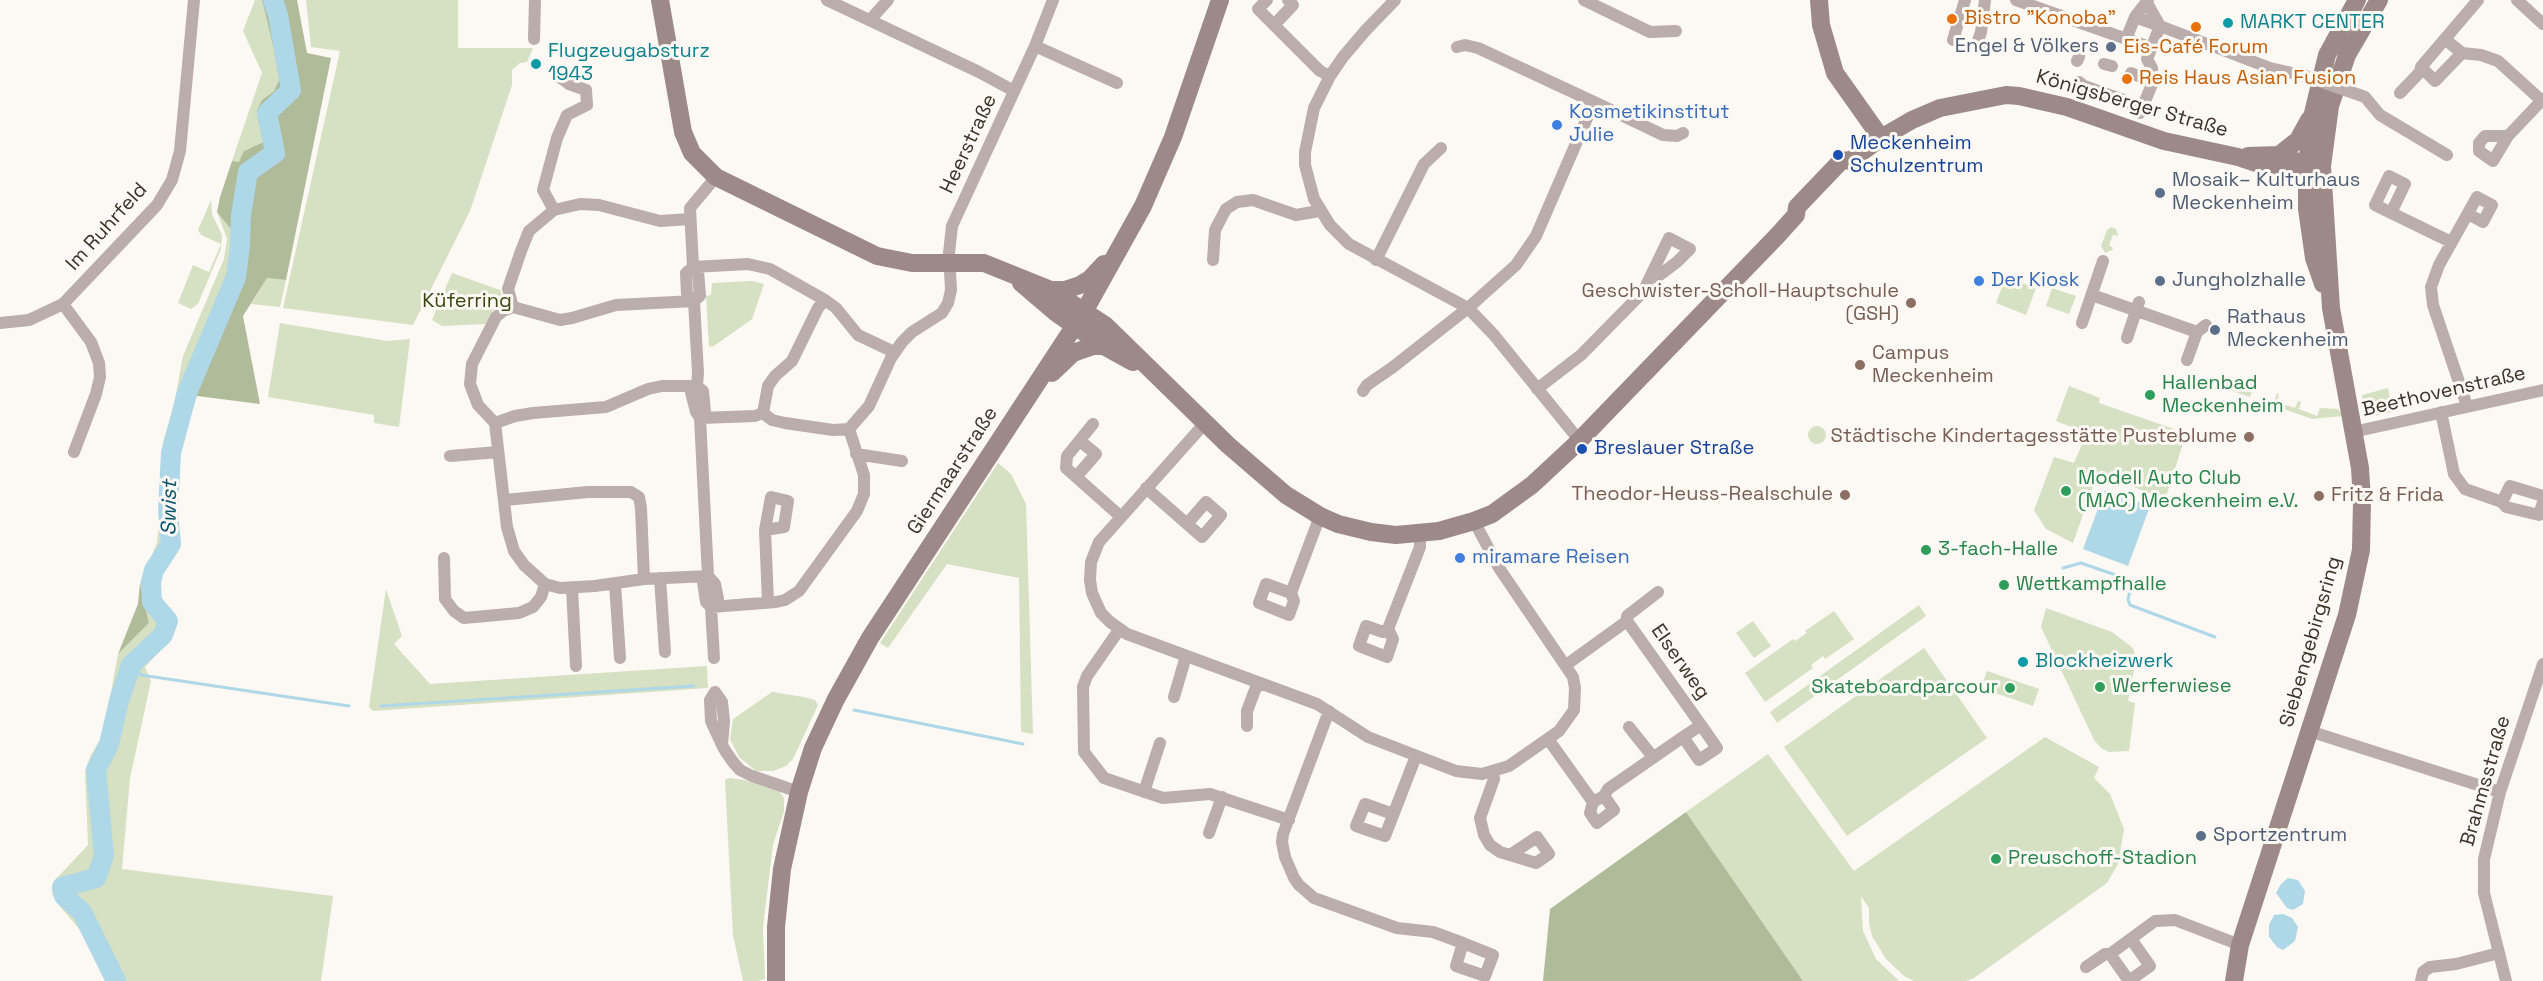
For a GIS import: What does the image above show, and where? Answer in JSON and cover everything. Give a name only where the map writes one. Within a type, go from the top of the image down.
[{"type":"street","name":"Im Ruhrfeld","points":[[0,323],[30,320],[63,303],[157,205],[172,180],[180,151],[194,0]]},
{"type":"street","points":[[534,39],[535,0]]},
{"type":"street","points":[[660,0],[683,132],[692,153],[716,177],[878,256],[912,263],[950,261],[984,263],[1052,290],[1065,290],[1090,279],[1120,247]]},
{"type":"street","points":[[827,0],[1008,86],[1014,91]]},
{"type":"street","points":[[870,20],[888,0]]},
{"type":"street","name":"Heerstraße","points":[[849,429],[869,406],[894,352],[912,332],[942,313],[948,303],[951,290],[952,226],[1035,45],[1053,0]]},
{"type":"street","name":"Giermaarstraße","points":[[776,981],[776,927],[782,870],[799,792],[813,748],[870,638],[1080,318],[1143,206],[1173,137],[1220,0]]},
{"type":"street","points":[[1267,0],[1258,9],[1320,71],[1330,76]]},
{"type":"street","points":[[1274,25],[1293,5],[1288,0]]},
{"type":"street","points":[[1395,0],[1366,30],[1330,76],[1314,108],[1305,152],[1309,185],[1320,211],[1340,236],[1376,260],[1468,308],[1494,335],[1580,440]]},
{"type":"street","points":[[1584,0],[1650,32],[1676,31]]},
{"type":"street","points":[[1819,0],[1821,25],[1836,73],[1881,138]]},
{"type":"street","points":[[1953,40],[1965,0]]},
{"type":"street","points":[[1979,48],[1984,0]]},
{"type":"street","points":[[2016,0],[2152,48]]},
{"type":"street","name":"Siebengebirgsring","points":[[2315,166],[2313,112],[2327,55],[2357,0]]},
{"type":"street","name":"Siebengebirgsring","points":[[2234,981],[2240,945],[2347,615],[2361,549],[2362,501],[2354,432],[2331,308],[2314,258],[2307,209],[2330,106],[2347,55],[2379,0]]},
{"type":"street","points":[[2400,93],[2420,72],[2421,67],[2478,0]]},
{"type":"street","points":[[2517,0],[2543,24]]},
{"type":"street","points":[[2079,82],[2084,86],[2126,101],[2141,112],[2153,81],[2152,68],[2147,59],[2160,26],[2147,1],[2135,17],[2126,39]]},
{"type":"street","points":[[2135,17],[2365,97],[2380,115],[2447,155]]},
{"type":"street","points":[[2086,39],[2091,26]]},
{"type":"street","points":[[2446,40],[2462,53],[2481,55],[2498,61],[2542,100],[2508,136]]},
{"type":"street","points":[[1035,45],[1117,83]]},
{"type":"street","points":[[1457,47],[1465,45],[1478,48],[1663,135],[1677,136],[1683,133]]},
{"type":"street","points":[[2421,67],[2435,81],[2462,53]]},
{"type":"street","points":[[2131,73],[2153,81]]},
{"type":"street","points":[[554,210],[543,190],[557,138],[567,115],[587,105],[586,90],[569,84],[558,76]]},
{"type":"street","name":"Königsberger Straße","points":[[1080,318],[1105,325],[1205,423],[1286,495],[1320,516],[1371,532],[1420,534],[1455,528],[1474,521],[1499,509],[1532,485],[1580,440],[1796,215],[1804,215],[1849,169],[1851,160],[1881,138],[1912,120],[1940,108],[2006,95],[2043,100],[2164,141],[2238,157],[2277,170],[2315,166]]},
{"type":"street","points":[[1363,391],[1367,385],[1468,308],[1516,265],[1536,236],[1594,102]]},
{"type":"street","points":[[2279,155],[2298,140],[2313,112]]},
{"type":"street","points":[[1376,260],[1425,164],[1441,148]]},
{"type":"street","name":"Königsberger Straße","points":[[2238,157],[2279,155],[2315,166]]},
{"type":"street","points":[[693,267],[690,208],[695,199],[716,177]]},
{"type":"street","points":[[1213,260],[1215,230],[1226,209],[1237,202],[1253,200],[1296,215],[1320,211]]},
{"type":"street","points":[[513,307],[508,289],[529,231],[554,210],[580,204],[600,205],[660,221],[690,219]]},
{"type":"street","points":[[2391,213],[2451,242]]},
{"type":"street","points":[[2467,406],[2432,295],[2434,277],[2468,214]]},
{"type":"street","points":[[2082,323],[2103,261]]},
{"type":"street","points":[[697,386],[694,301],[687,294],[686,273],[693,267],[748,264],[770,269],[836,308],[858,335],[894,352]]},
{"type":"street","points":[[1013,276],[1055,312],[1080,318]]},
{"type":"street","points":[[1537,389],[1581,355],[1653,277]]},
{"type":"street","points":[[1052,290],[1080,318]]},
{"type":"street","points":[[2092,295],[2138,306],[2201,327],[2187,360]]},
{"type":"street","points":[[763,413],[768,386],[775,375],[792,361],[818,308],[825,300]]},
{"type":"street","points":[[694,301],[616,305],[560,320],[513,307],[503,310],[496,317],[471,364],[470,384],[478,405],[495,423],[507,527],[514,551],[524,565],[545,584],[572,588],[644,579],[708,576]]},
{"type":"street","points":[[63,303],[91,342],[99,363],[100,377],[96,394],[74,452]]},
{"type":"street","points":[[2127,338],[2138,306]]},
{"type":"street","name":"Königsberger Straße","points":[[1080,318],[1104,346],[1151,372]]},
{"type":"street","points":[[1032,391],[1073,353],[1093,346],[1104,346]]},
{"type":"street","points":[[495,423],[533,413],[606,407],[648,389],[662,386],[697,386],[703,391],[705,412],[700,418],[708,576],[715,584],[718,600],[711,607],[714,658]]},
{"type":"street","name":"Beethovenstraße","points":[[2354,432],[2543,390]]},
{"type":"street","points":[[2441,412],[2454,474],[2459,484],[2473,493],[2502,502],[2506,507],[2539,515],[2543,502]]},
{"type":"street","points":[[700,418],[755,416],[763,413]]},
{"type":"street","points":[[711,607],[785,600],[799,591],[857,511],[864,494],[864,475],[849,429],[833,430],[784,423],[772,420],[763,413]]},
{"type":"street","points":[[1205,423],[1120,516],[1102,537],[1094,551],[1090,580],[1092,593],[1101,614],[1119,630],[1305,699],[1329,711],[1368,737],[1456,771],[1472,774],[1493,772],[1509,766],[1548,739],[1566,723],[1574,710],[1575,688],[1573,677],[1566,665],[1499,568],[1474,521]]},
{"type":"street","points":[[1093,424],[1067,456],[1066,468],[1120,516]]},
{"type":"street","points":[[1076,477],[1095,454],[1080,441]]},
{"type":"street","points":[[450,456],[498,452]]},
{"type":"street","points":[[856,454],[902,461]]},
{"type":"street","points":[[2502,502],[2510,486],[2543,496]]},
{"type":"street","points":[[1146,488],[1187,524]]},
{"type":"street","points":[[505,500],[588,492],[631,492],[639,497],[641,508],[644,579]]},
{"type":"street","points":[[1292,593],[1320,516]]},
{"type":"street","points":[[765,530],[768,602]]},
{"type":"street","points":[[1388,629],[1420,547],[1420,534]]},
{"type":"street","points":[[444,558],[445,598],[454,611],[464,618],[519,612],[533,607],[541,597],[545,584]]},
{"type":"street","points":[[660,579],[665,652]]},
{"type":"street","points":[[615,584],[620,658]]},
{"type":"street","points":[[572,588],[576,666]]},
{"type":"street","name":"Elserweg","points":[[1658,592],[1627,616],[1627,621],[1717,748],[1699,760],[1683,737]]},
{"type":"street","name":"Elserweg","points":[[1566,665],[1627,621]]},
{"type":"street","points":[[1119,630],[1087,676],[1083,687],[1084,752],[1104,778],[1163,798],[1199,794],[1222,797],[1289,820]]},
{"type":"street","points":[[1174,698],[1186,656]]},
{"type":"street","name":"Brahmsstraße","points":[[2506,981],[2484,893],[2485,846],[2500,792],[2543,664]]},
{"type":"street","points":[[1247,726],[1247,711],[1258,682]]},
{"type":"street","points":[[1329,711],[1283,834],[1283,849],[1294,878],[1304,891],[1314,898],[1397,928],[1433,932],[1463,943]]},
{"type":"street","name":"Elserweg","points":[[1548,739],[1598,799],[1608,789],[1701,725]]},
{"type":"street","points":[[1629,727],[1653,757]]},
{"type":"street","points":[[2309,731],[2500,792]]},
{"type":"street","points":[[1144,792],[1160,743]]},
{"type":"street","points":[[722,745],[740,770],[799,792]]},
{"type":"street","points":[[1393,814],[1416,756]]},
{"type":"street","points":[[1493,772],[1494,779],[1480,818],[1484,835],[1490,845],[1510,855]]},
{"type":"street","points":[[1209,833],[1222,797]]},
{"type":"street","points":[[2086,967],[2105,954],[2110,954],[2155,921],[2165,919],[2175,920],[2240,945]]},
{"type":"street","points":[[2110,954],[2129,981],[2150,966],[2131,939]]},
{"type":"street","points":[[2421,981],[2423,972],[2430,967],[2456,964],[2499,953]]},
{"type":"green space","points":[[255,0],[262,0],[279,80],[274,91],[262,100],[261,129],[265,137],[264,142],[261,146],[247,149],[239,162],[232,161],[262,73],[243,31]]},
{"type":"green space","points":[[262,0],[297,0],[307,53],[331,58],[286,280],[267,278],[243,316],[260,404],[197,396],[175,401],[231,263],[235,234],[217,212],[220,197],[232,161],[239,162],[244,151],[264,142],[265,137],[258,120],[257,110],[262,100],[274,91],[279,80]]},
{"type":"green space","points":[[306,0],[458,0],[458,48],[533,48],[527,62],[520,63],[512,70],[512,85],[470,211],[413,325],[283,308],[340,51],[311,47]]},
{"type":"green space","points":[[211,200],[212,214],[222,235],[221,249],[198,304],[191,309],[178,303],[193,265],[209,272],[221,244],[201,235],[198,230]]},
{"type":"green space","points":[[217,212],[235,234],[231,263],[176,400],[197,396],[178,455],[178,538],[172,553],[160,571],[157,584],[159,599],[172,618],[173,630],[170,639],[145,667],[151,681],[130,778],[122,869],[333,896],[321,981],[107,981],[92,944],[52,894],[54,881],[88,845],[85,771],[103,735],[118,654],[149,623],[140,583],[157,543],[163,480],[163,442],[173,410],[183,356],[224,259],[227,239]]},
{"type":"green space","points":[[2111,227],[2116,229],[2118,236],[2113,235],[2109,245],[2113,248],[2105,253],[2101,246],[2107,230]]},
{"type":"green space","name":"Küferring","points":[[452,273],[500,290],[506,304],[493,310],[486,324],[442,326],[432,320]]},
{"type":"green space","points":[[2006,277],[2036,288],[2026,315],[1996,303]]},
{"type":"green space","points":[[267,278],[286,280],[280,307],[251,304]]},
{"type":"green space","points":[[752,281],[764,284],[752,319],[714,346],[709,347],[706,296],[711,295],[712,283]]},
{"type":"green space","points":[[2052,288],[2076,296],[2069,314],[2046,306]]},
{"type":"green space","points":[[280,323],[387,341],[410,339],[399,427],[374,423],[374,415],[268,397]]},
{"type":"green space","points":[[2228,376],[2236,379],[2234,386],[2245,392],[2249,391],[2251,384],[2254,385],[2250,397],[2218,386]]},
{"type":"green space","points":[[2069,386],[2100,398],[2099,403],[2174,429],[2185,437],[2165,500],[2098,472],[2073,543],[2046,529],[2034,510],[2054,457],[2074,463],[2087,433],[2056,421]]},
{"type":"green space","points":[[2388,388],[2393,412],[2366,418],[2362,395]]},
{"type":"green space","points":[[2277,393],[2279,394],[2277,402],[2295,408],[2298,401],[2301,402],[2299,409],[2317,416],[2320,408],[2338,409],[2343,416],[2312,419],[2273,405]]},
{"type":"green space","points":[[1817,426],[1823,429],[1826,435],[1823,441],[1817,444],[1811,441],[1808,435],[1811,429]]},
{"type":"green space","points":[[998,463],[1011,474],[1026,504],[1033,734],[1021,732],[1019,578],[947,564],[888,648],[880,643]]},
{"type":"green space","points":[[140,583],[149,623],[118,654],[138,604]]},
{"type":"green space","points":[[386,589],[402,636],[394,644],[430,684],[707,666],[708,688],[373,711],[369,707]]},
{"type":"green space","points":[[1919,605],[1926,616],[1777,723],[1770,712]]},
{"type":"green space","name":"Werferwiese","points":[[2046,608],[2112,632],[2133,648],[2136,659],[2128,701],[2135,703],[2129,751],[2109,752],[2101,748],[2094,740],[2041,627]]},
{"type":"green space","points":[[1834,611],[1854,639],[1825,659],[1823,656],[1811,665],[1813,668],[1765,702],[1745,673],[1793,639],[1795,641],[1807,633],[1805,631]]},
{"type":"green space","points":[[1753,621],[1771,646],[1754,658],[1736,633]]},
{"type":"green space","points":[[1924,648],[1987,738],[1847,836],[1784,747]]},
{"type":"green space","name":"Skateboardparcour","points":[[1987,671],[2039,689],[2033,706],[1981,688]]},
{"type":"green space","points":[[772,692],[815,700],[818,705],[793,759],[786,766],[773,771],[756,771],[739,757],[730,739],[733,719]]},
{"type":"green space","name":"Preuschoff-Stadion","points":[[2045,737],[2099,767],[2094,778],[2110,794],[2124,829],[2118,864],[2107,883],[1974,978],[1966,981],[1914,981],[1904,976],[1886,959],[1872,936],[1869,908],[1861,896],[1863,931],[1876,959],[1899,981],[1803,981],[1686,812],[1768,754],[1854,871]]},
{"type":"green space","points":[[729,778],[745,780],[780,792],[784,798],[784,811],[773,845],[763,927],[765,979],[758,981],[743,981],[733,935],[725,780]]},
{"type":"green space","points":[[1686,812],[1803,981],[1543,981],[1550,909]]},
{"type":"water","points":[[2105,490],[2150,506],[2128,566],[2083,549]]},
{"type":"water","points":[[2288,878],[2298,880],[2305,891],[2303,904],[2293,910],[2287,908],[2276,893]]},
{"type":"water","points":[[2283,914],[2292,918],[2298,927],[2295,941],[2283,950],[2277,947],[2269,937],[2269,925],[2274,915]]},
{"type":"waterway","name":"Swist","points":[[116,981],[82,912],[64,896],[62,887],[96,878],[104,856],[96,770],[109,744],[119,701],[131,665],[163,635],[168,621],[152,602],[151,582],[154,570],[171,544],[168,511],[171,453],[187,393],[236,277],[241,215],[248,172],[275,153],[267,113],[291,90],[278,15],[273,0]]},
{"type":"waterway","points":[[2063,568],[2081,563],[2130,580],[2132,582],[2128,599],[2130,605],[2215,637]]},
{"type":"waterway","points":[[131,665],[141,675],[349,706]]},
{"type":"waterway","points":[[381,706],[694,686]]},
{"type":"waterway","points":[[854,710],[1023,744]]},
{"type":"place","name":"Bistro \"Konoba\"","points":[[1952,19]]},
{"type":"place","name":"MARKT CENTER","points":[[2228,23]]},
{"type":"place","name":"Eis-Café Forum","points":[[2196,27]]},
{"type":"place","name":"Engel & Völkers","points":[[2111,47]]},
{"type":"place","name":"Flugzeugabsturz 1943","points":[[536,64]]},
{"type":"place","name":"Reis Haus Asian Fusion","points":[[2127,79]]},
{"type":"place","name":"Kosmetikinstitut Julie","points":[[1557,125]]},
{"type":"place","name":"Meckenheim Schulzentrum","points":[[1838,155]]},
{"type":"place","name":"Mosaik– Kulturhaus Meckenheim","points":[[2160,193]]},
{"type":"place","name":"Der Kiosk","points":[[1979,281]]},
{"type":"place","name":"Jungholzhalle","points":[[2160,281]]},
{"type":"place","name":"Geschwister-Scholl-Hauptschule (GSH)","points":[[1911,303]]},
{"type":"place","name":"Rathaus Meckenheim","points":[[2215,330]]},
{"type":"place","name":"Campus Meckenheim","points":[[1860,365]]},
{"type":"place","name":"Hallenbad Meckenheim","points":[[2150,395]]},
{"type":"place","name":"Städtische Kindertagesstätte Pusteblume","points":[[2249,437]]},
{"type":"place","name":"Breslauer Straße","points":[[1582,449]]},
{"type":"place","name":"Modell Auto Club (MAC) Meckenheim e.V.","points":[[2066,491]]},
{"type":"place","name":"Theodor-Heuss-Realschule","points":[[1845,495]]},
{"type":"place","name":"Fritz & Frida","points":[[2319,496]]},
{"type":"place","name":"3-fach-Halle","points":[[1926,550]]},
{"type":"place","name":"miramare Reisen","points":[[1460,558]]},
{"type":"place","name":"Wettkampfhalle","points":[[2004,585]]},
{"type":"place","name":"Blockheizwerk","points":[[2023,662]]},
{"type":"place","name":"Werferwiese","points":[[2100,687]]},
{"type":"place","name":"Skateboardparcour","points":[[2010,688]]},
{"type":"place","name":"Sportzentrum","points":[[2201,836]]},
{"type":"place","name":"Preuschoff-Stadion","points":[[1996,859]]}]
